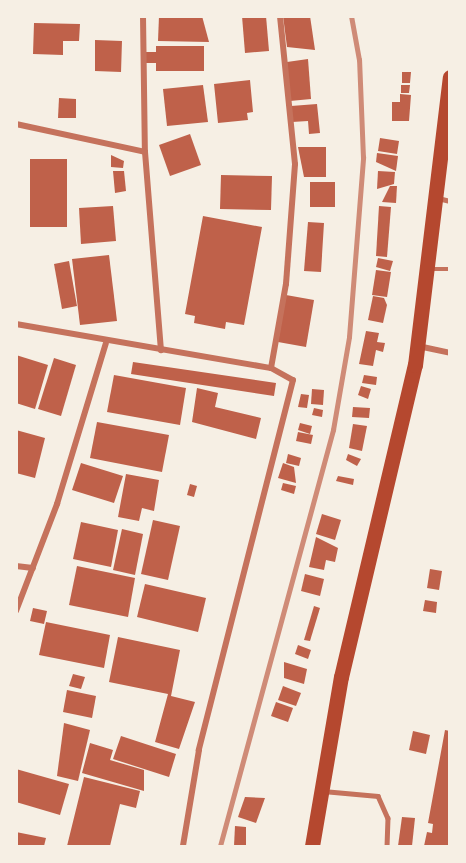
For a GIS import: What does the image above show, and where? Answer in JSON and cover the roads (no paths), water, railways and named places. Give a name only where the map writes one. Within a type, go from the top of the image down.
[{"type":"highway","points":[[312,846],[318,791],[397,458],[418,346],[427,269],[443,199],[450,77]]},
{"type":"street","points":[[143,16],[145,152],[162,350]]},
{"type":"street","points":[[270,368],[286,284],[295,164],[280,16]]},
{"type":"street","points":[[16,124],[145,152]]},
{"type":"street","points":[[16,324],[106,343],[270,368],[289,374],[293,391],[199,750],[183,846]]},
{"type":"street","points":[[16,611],[33,568],[106,343]]},
{"type":"street","points":[[418,346],[450,353]]},
{"type":"street","points":[[16,566],[33,568]]},
{"type":"lane","points":[[427,269],[450,269]]},
{"type":"lane","points":[[318,791],[378,796],[388,818],[387,846]]},
{"type":"railway","points":[[220,846],[333,430],[349,337],[363,158],[359,60],[351,16]]}]
